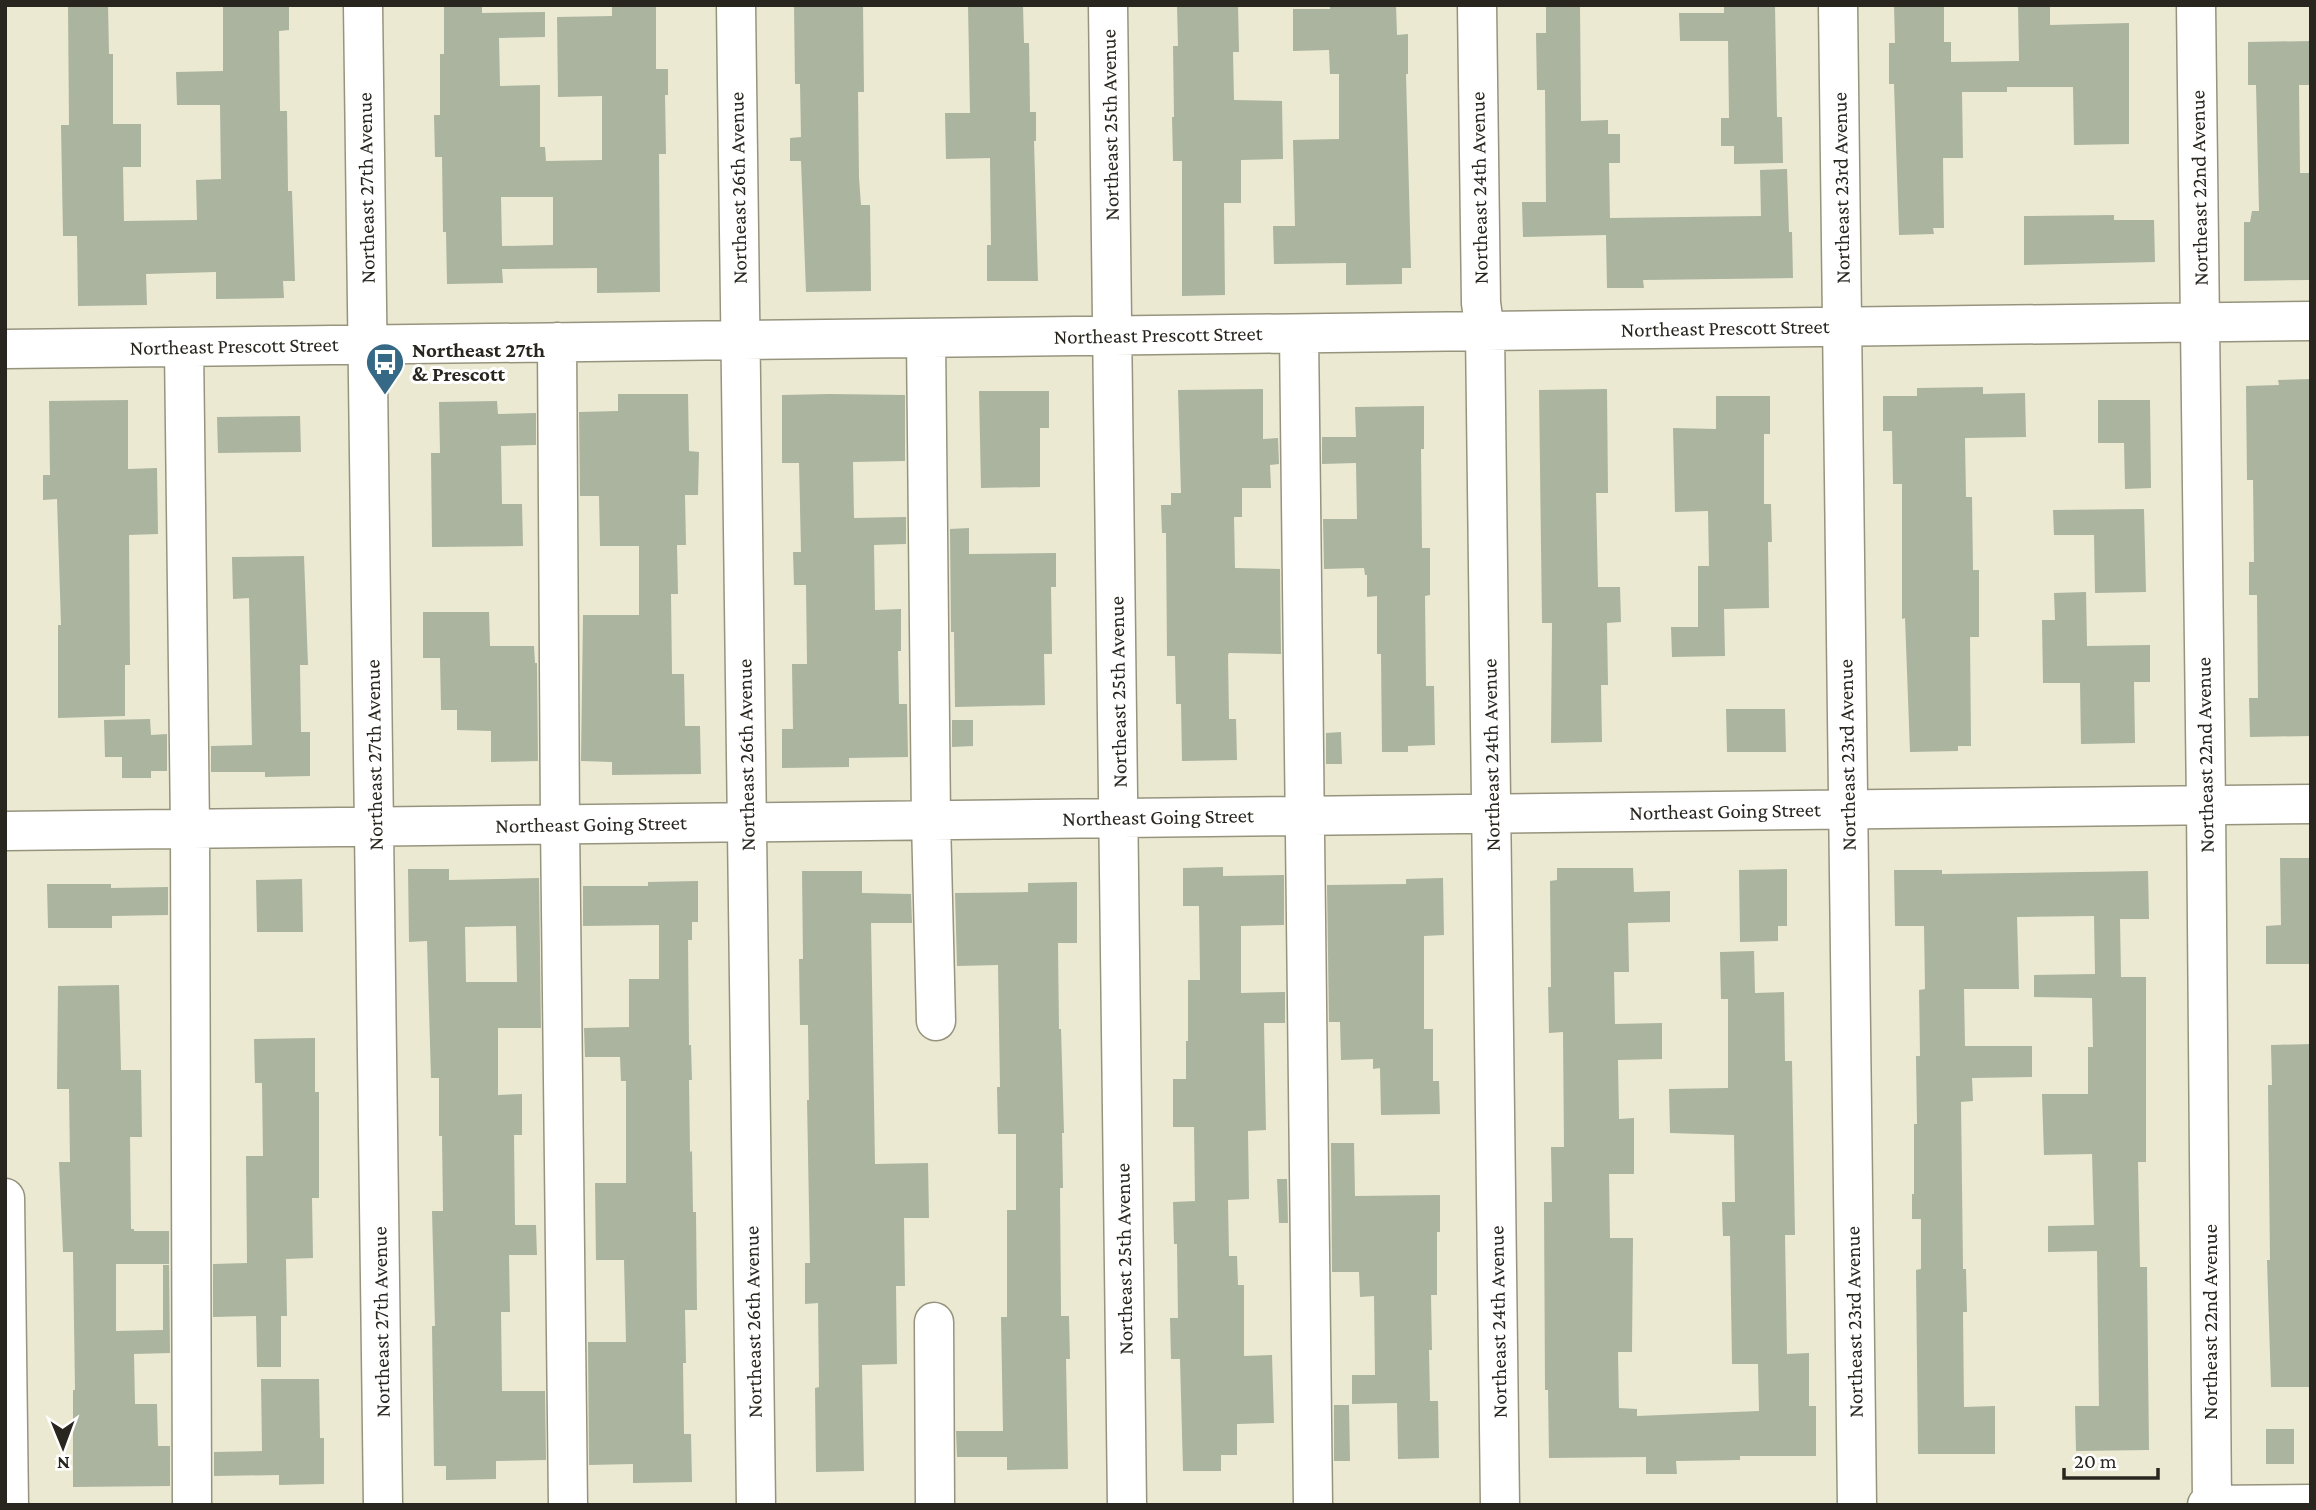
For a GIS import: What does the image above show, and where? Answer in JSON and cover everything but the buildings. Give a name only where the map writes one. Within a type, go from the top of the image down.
[{"type":"street","name":"Northeast 27th Avenue","points":[[363,5],[383,1505]]},
{"type":"street","name":"Northeast 26th Avenue","points":[[736,5],[756,1505]]},
{"type":"street","name":"Northeast 25th Avenue","points":[[1108,5],[1127,1505]]},
{"type":"street","name":"Northeast 24th Avenue","points":[[1477,5],[1481,303],[1485,331],[1500,1505]]},
{"type":"street","name":"Northeast 23rd Avenue","points":[[1838,5],[1857,1505]]},
{"type":"street","name":"Northeast 22nd Avenue","points":[[2196,5],[2206,805],[2210,1505]]},
{"type":"street","name":"Northeast Prescott Street","points":[[5,349],[2311,321]]},
{"type":"street","points":[[1299,334],[1312,1505]]},
{"type":"street","points":[[926,338],[936,1021]]},
{"type":"street","points":[[557,342],[569,1505]]},
{"type":"street","points":[[184,347],[190,829],[192,1505]]},
{"type":"street","name":"Northeast Going Street","points":[[5,831],[2311,804]]},
{"type":"street","points":[[5,1198],[9,1505]]},
{"type":"street","points":[[934,1322],[935,1505]]},
{"type":"street","points":[[2210,1505],[2311,1504]]},
{"type":"place","name":"Northeast 27th & Prescott","points":[[385,396]]}]
